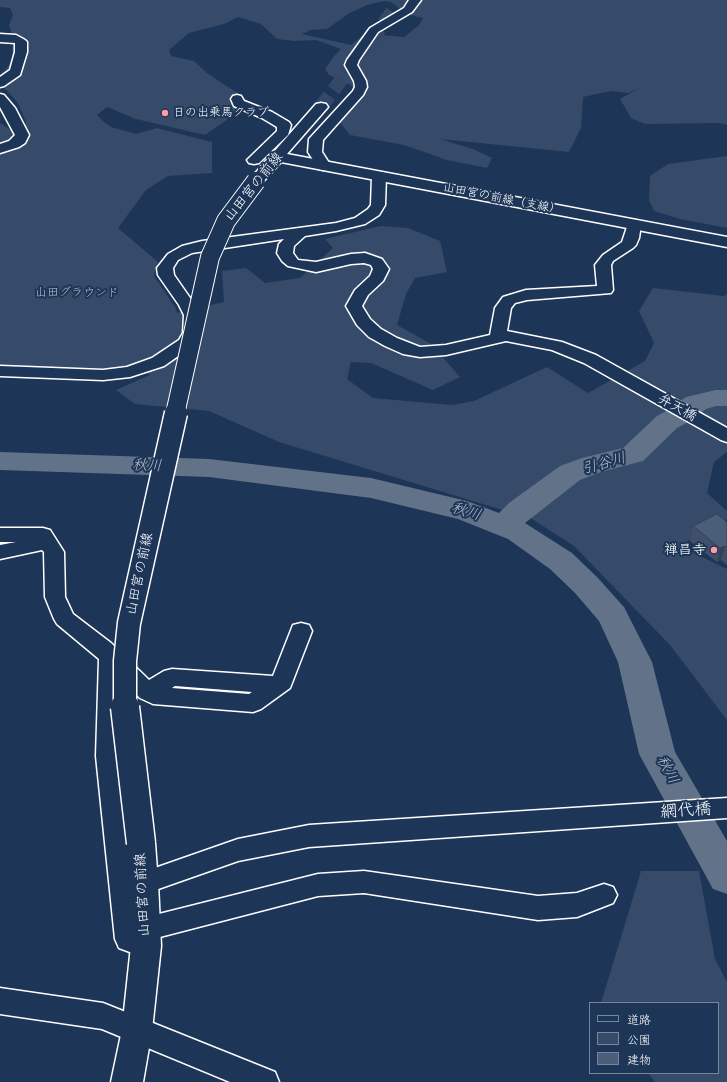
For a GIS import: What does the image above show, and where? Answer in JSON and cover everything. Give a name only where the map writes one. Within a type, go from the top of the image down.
[{"type":"main road","name":"山田宮の前線","points":[[127,1082],[137,1030],[146,937],[141,843],[125,709],[125,661],[129,623],[210,257],[251,168],[274,160],[321,107]]},
{"type":"main road","name":"山田宮の前線（支線）","points":[[274,160],[324,166],[727,242]]},
{"type":"street","points":[[324,166],[315,152],[316,139],[360,92],[360,81],[351,65],[353,60],[374,30],[408,10],[415,0]]},
{"type":"street","points":[[0,38],[16,39],[21,42],[21,52],[16,72],[0,83]]},
{"type":"street","points":[[0,98],[10,111],[22,135],[20,140],[14,144],[0,149]]},
{"type":"street","points":[[237,99],[239,103],[276,119],[284,125],[283,132],[251,168]]},
{"type":"street","points":[[251,168],[274,160]]},
{"type":"street","points":[[0,370],[103,375],[130,372],[158,362],[185,344],[191,333],[192,315],[187,305],[166,275],[166,266],[173,257],[187,249],[202,246],[302,232],[360,221],[371,214],[378,205],[379,176]]},
{"type":"street","points":[[498,337],[503,308],[509,300],[526,295],[605,290],[603,265],[608,258],[628,245],[632,238],[634,224]]},
{"type":"street","name":"弁天橋","points":[[302,232],[287,244],[285,253],[287,258],[294,263],[316,267],[351,259],[365,258],[377,262],[382,269],[377,278],[361,293],[354,306],[363,322],[375,333],[391,342],[409,350],[430,352],[506,336],[547,343],[568,350],[627,380],[727,436]]},
{"type":"street","points":[[0,535],[45,538]]},
{"type":"street","points":[[0,552],[45,538]]},
{"type":"street","points":[[45,538],[54,552],[55,597],[65,619],[103,649],[153,695],[253,703],[282,682],[301,631]]},
{"type":"street","points":[[110,657],[108,756],[128,939],[146,937],[318,886],[364,882],[538,908],[577,905],[604,895]]},
{"type":"street","name":"網代橋","points":[[144,884],[238,850],[309,836],[727,808]]},
{"type":"street","points":[[0,1001],[103,1016],[254,1080]]},
{"type":"green space","name":"山田グラウンド","points":[[0,0],[727,0],[727,125],[720,123],[645,124],[631,118],[620,99],[643,86],[629,93],[611,91],[583,97],[581,128],[569,152],[440,139],[473,149],[492,158],[487,168],[447,160],[404,145],[350,135],[338,120],[356,91],[351,85],[329,75],[325,69],[341,49],[316,40],[295,41],[277,39],[261,24],[238,17],[224,24],[189,33],[169,50],[171,56],[194,61],[207,73],[237,93],[243,109],[224,117],[228,119],[205,135],[136,119],[107,107],[97,115],[111,127],[136,134],[157,128],[212,142],[212,173],[168,176],[146,190],[118,228],[158,262],[154,276],[175,307],[177,313],[224,302],[222,271],[246,268],[265,283],[300,278],[333,248],[325,239],[381,226],[408,228],[440,241],[447,272],[415,278],[406,294],[397,325],[431,344],[460,377],[433,390],[371,363],[351,362],[347,379],[373,398],[452,405],[474,401],[547,367],[588,393],[645,361],[654,343],[639,311],[653,288],[724,296],[727,294],[727,452],[714,462],[707,493],[727,511],[727,519],[679,546],[727,569],[727,720],[670,645],[574,546],[532,519],[279,442],[209,411],[135,404],[116,390],[150,375],[141,361],[127,366],[107,369],[0,365],[0,123],[16,133],[25,133],[26,122],[18,103],[0,83],[0,74],[8,67],[12,58],[13,38],[9,25],[13,15],[10,8],[0,7]],"holes":[[[384,1],[414,5],[406,14],[423,18],[419,25],[404,37],[381,35],[362,36],[351,45],[302,34],[310,30],[327,29],[348,14],[367,5]]]},
{"type":"green space","points":[[727,156],[727,228],[680,219],[654,211],[649,200],[650,176],[668,164]]},
{"type":"green space","points":[[641,871],[699,871],[715,959],[727,982],[727,1082],[655,1082],[649,1074],[719,1074],[719,1002],[601,1002]]},
{"type":"building","points":[[717,514],[727,522],[727,548],[725,546],[720,548],[693,526]]},
{"type":"waterway","name":"引谷川","points":[[504,526],[520,510],[570,473],[592,465],[633,455],[667,422],[680,415],[696,403],[716,398],[727,398]]},
{"type":"waterway","name":"秋川","points":[[0,461],[209,468],[371,488],[467,511],[504,526]]},
{"type":"waterway","name":"秋川","points":[[504,526],[519,532],[561,561],[586,585],[612,615],[635,662],[657,754],[727,877]]},
{"type":"tunnel","points":[[321,107],[401,0]]},
{"type":"place","name":"日の出乗馬クラブ","points":[[165,113]]},
{"type":"place","name":"禅昌寺","points":[[714,550]]}]
